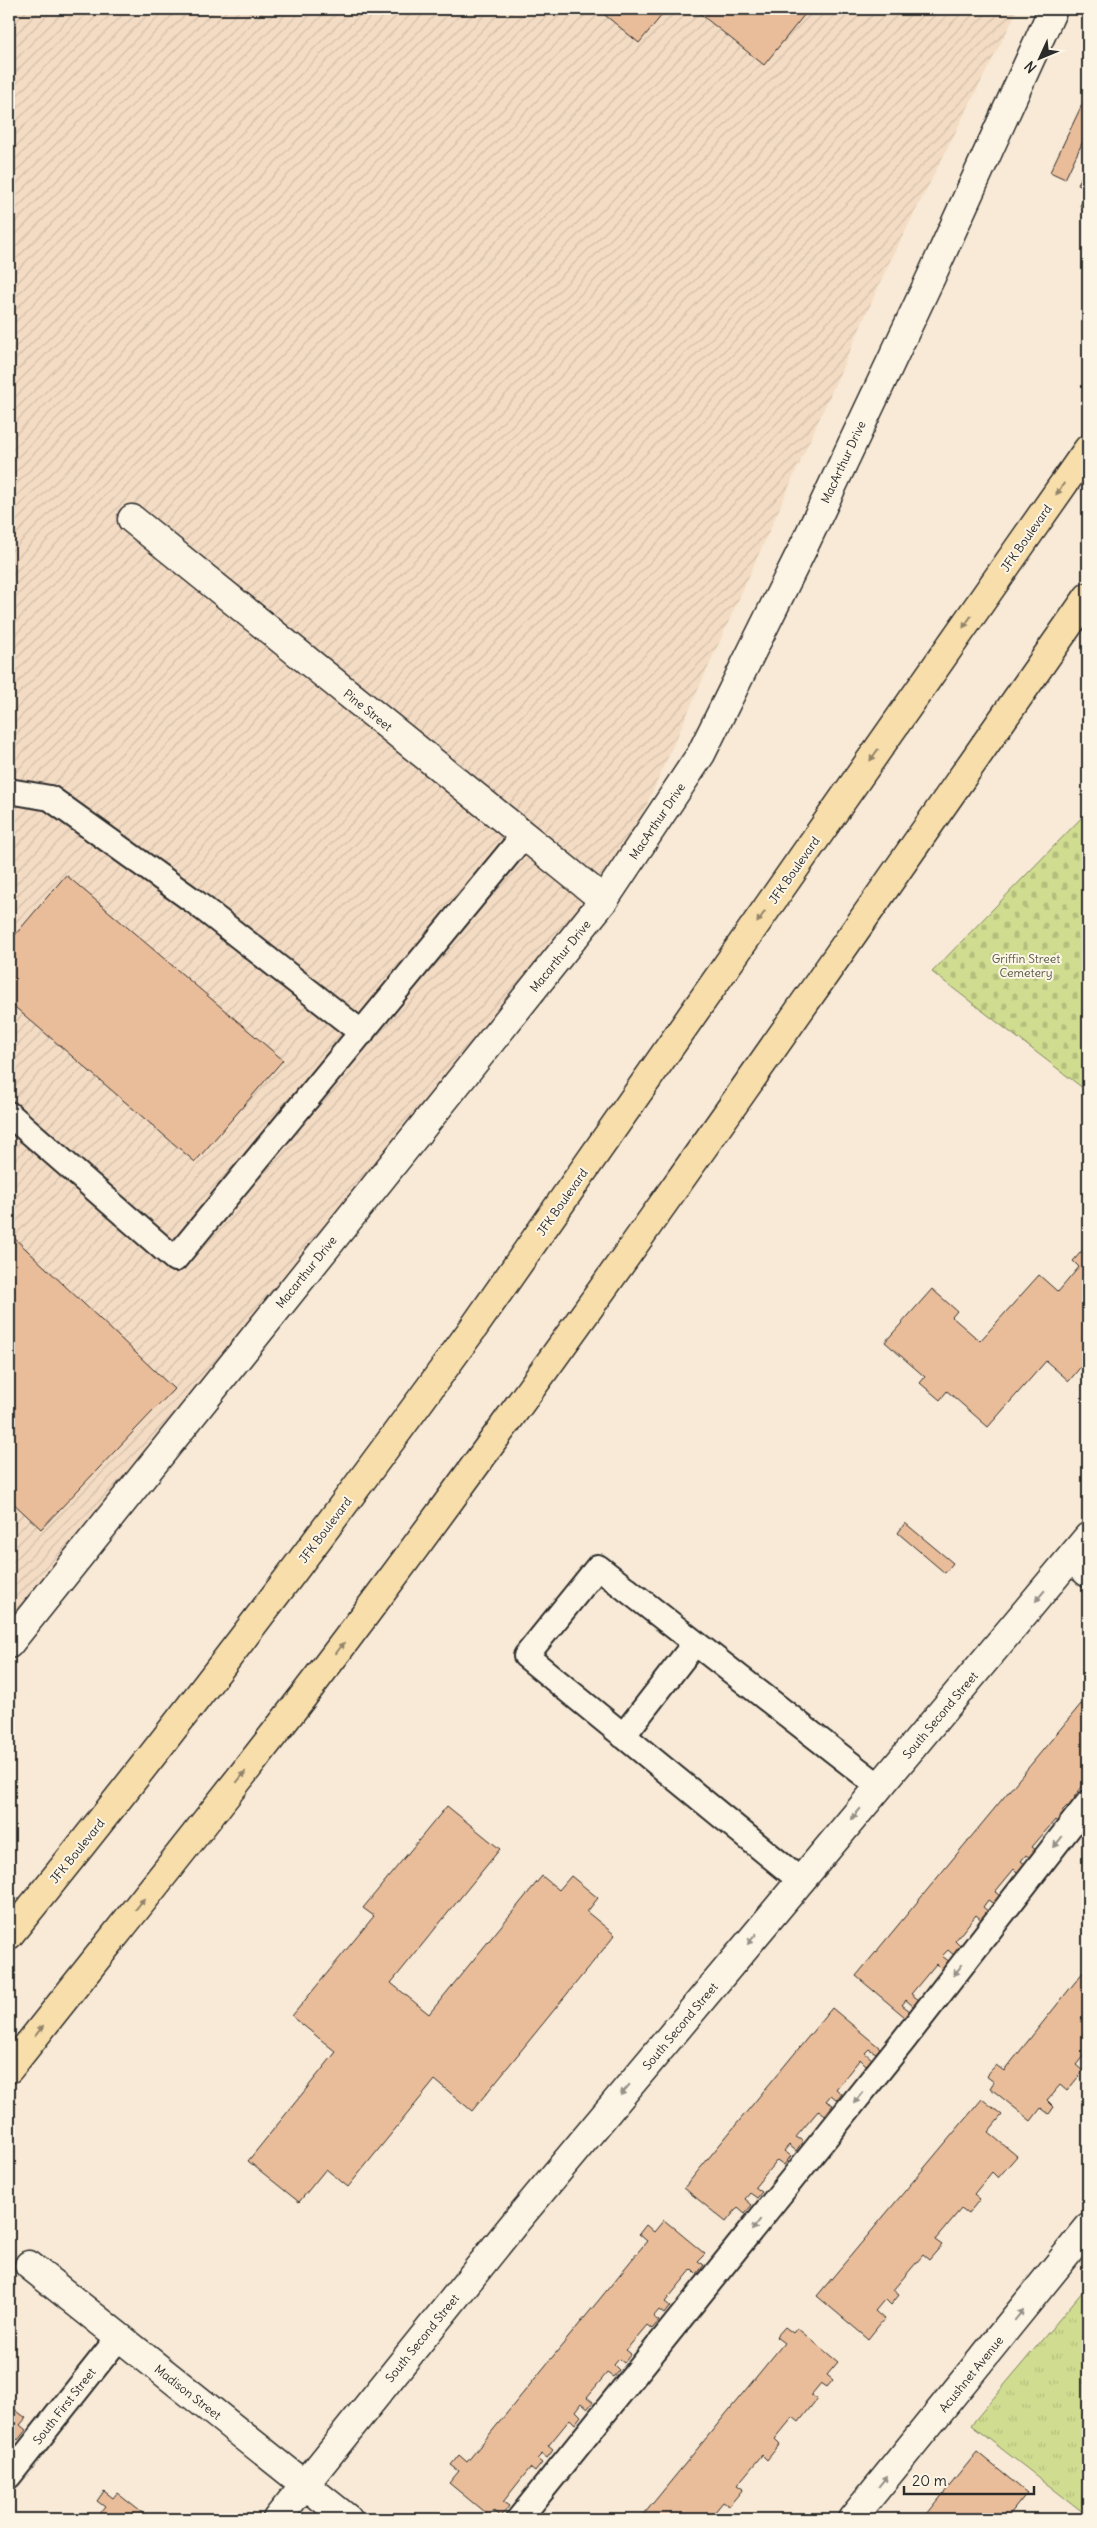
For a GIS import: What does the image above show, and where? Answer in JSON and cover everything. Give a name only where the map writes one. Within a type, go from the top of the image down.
[{"type":"main road","name":"JFK Boulevard","points":[[9,1935],[103,1819],[384,1452],[474,1327],[1088,449]]},
{"type":"main road","points":[[9,2069],[279,1729],[479,1461],[1088,597]]},
{"type":"street","name":"MacArthur Drive","points":[[604,900],[701,754],[808,539],[931,277],[1053,9]]},
{"type":"street","name":"Pine Street","points":[[132,519],[604,900]]},
{"type":"street","name":"Macarthur Drive","points":[[9,1644],[604,900]]},
{"type":"street","name":"South Second Street","points":[[277,2519],[513,2225],[880,1787],[1080,1566],[1088,1537]]},
{"type":"street","name":"Acushnet Avenue","points":[[852,2519],[1088,2228]]},
{"type":"street","name":"Madison Street","points":[[29,2265],[348,2519]]},
{"type":"lane","points":[[9,791],[50,798],[195,902],[362,1033]]},
{"type":"lane","points":[[9,1114],[175,1259],[524,835]]},
{"type":"lane","points":[[801,1881],[526,1656],[598,1567],[880,1787]]},
{"type":"lane","points":[[623,1736],[694,1642]]},
{"type":"lane","points":[[519,2519],[718,2273],[1088,1804]]},
{"type":"lane","name":"South First Street","points":[[9,2476],[118,2336]]},
{"type":"shaded area","points":[[9,9],[1018,9],[890,261],[604,900],[9,1644]]},
{"type":"green space","name":"Griffin Street Cemetery","points":[[1088,811],[1088,1092],[932,972]]},
{"type":"green space","points":[[1088,2285],[1088,2516],[971,2425]]},
{"type":"building","points":[[602,9],[667,9],[639,43],[600,11]]},
{"type":"building","points":[[694,9],[809,9],[764,65]]},
{"type":"building","points":[[1088,92],[1088,136],[1086,135],[1065,179],[1050,172]]},
{"type":"building","points":[[1088,162],[1088,188],[1078,184]]},
{"type":"building","points":[[1088,188],[1088,210],[1080,206]]},
{"type":"building","points":[[66,875],[283,1060],[195,1162],[9,1002],[9,942]]},
{"type":"building","points":[[9,1233],[174,1389],[41,1529],[9,1499]]},
{"type":"building","points":[[1088,1244],[1088,1358],[1069,1381],[1046,1361],[988,1427],[947,1391],[940,1400],[920,1383],[925,1377],[885,1342],[932,1289],[957,1311],[952,1317],[980,1341],[1039,1275],[1058,1292],[1079,1267],[1073,1261]]},
{"type":"building","points":[[905,1523],[953,1563],[945,1573],[898,1533]]},
{"type":"building","points":[[1081,1704],[1088,1710],[1088,1780],[1074,1797],[1080,1802],[1073,1811],[1067,1806],[1062,1811],[1069,1816],[1061,1826],[1055,1820],[1032,1847],[1040,1853],[1034,1861],[1026,1855],[1021,1861],[1029,1867],[1021,1876],[1014,1869],[995,1892],[1003,1898],[997,1906],[988,1900],[983,1907],[990,1913],[984,1922],[976,1915],[955,1941],[962,1948],[955,1956],[948,1950],[942,1956],[950,1962],[943,1971],[936,1964],[911,1994],[919,2000],[913,2006],[906,2000],[902,2005],[910,2011],[905,2017],[856,1976]]},
{"type":"building","points":[[447,1806],[500,1849],[391,1983],[429,2014],[542,1876],[559,1890],[571,1876],[598,1898],[587,1912],[615,1935],[472,2111],[435,2080],[348,2187],[326,2169],[299,2202],[248,2161],[336,2052],[292,2016],[374,1916],[363,1908]]},
{"type":"building","points":[[1088,1966],[1088,2050],[1076,2065],[1083,2071],[1067,2091],[1060,2085],[1047,2100],[1054,2107],[1049,2114],[1041,2108],[1031,2121],[990,2088],[994,2082],[986,2076],[996,2065],[1004,2071]]},
{"type":"building","points":[[832,2008],[880,2048],[876,2053],[869,2049],[865,2053],[872,2059],[866,2065],[860,2059],[836,2089],[842,2094],[837,2100],[831,2095],[826,2101],[833,2105],[825,2115],[819,2110],[796,2137],[803,2141],[796,2151],[789,2145],[784,2151],[791,2156],[784,2165],[777,2160],[755,2187],[762,2192],[757,2198],[750,2193],[745,2199],[752,2205],[745,2213],[738,2207],[726,2222],[684,2188]]},
{"type":"building","points":[[982,2099],[1002,2115],[988,2132],[1017,2156],[998,2178],[992,2172],[974,2194],[980,2199],[968,2214],[961,2209],[935,2240],[942,2245],[929,2260],[923,2255],[893,2290],[899,2295],[891,2305],[885,2299],[875,2311],[884,2319],[868,2339],[817,2296]]},
{"type":"building","points":[[664,2220],[705,2254],[698,2261],[704,2265],[697,2274],[692,2269],[665,2302],[670,2306],[664,2314],[659,2310],[653,2317],[659,2321],[652,2329],[647,2325],[626,2350],[631,2354],[624,2363],[619,2359],[614,2365],[619,2370],[613,2377],[607,2373],[587,2397],[593,2402],[588,2408],[582,2403],[576,2411],[581,2416],[575,2424],[570,2419],[548,2446],[553,2450],[547,2458],[542,2454],[537,2459],[542,2463],[535,2472],[530,2468],[503,2502],[509,2506],[501,2517],[494,2510],[489,2516],[449,2483],[459,2471],[451,2465],[459,2455],[467,2462],[647,2241],[639,2234],[646,2225],[654,2232]]},
{"type":"building","points":[[785,2327],[793,2333],[797,2328],[838,2362],[827,2375],[833,2380],[827,2387],[821,2383],[811,2395],[817,2399],[799,2422],[793,2417],[775,2439],[780,2444],[767,2460],[762,2455],[737,2485],[743,2489],[729,2506],[723,2502],[709,2519],[640,2519],[784,2343],[776,2337]]},
{"type":"building","points":[[9,2405],[26,2418],[20,2425],[26,2430],[18,2440],[11,2435],[9,2439]]},
{"type":"building","points":[[977,2452],[1027,2493],[1006,2519],[923,2519]]},
{"type":"building","points":[[104,2491],[113,2498],[117,2493],[150,2519],[95,2519],[105,2507],[97,2501]]}]
